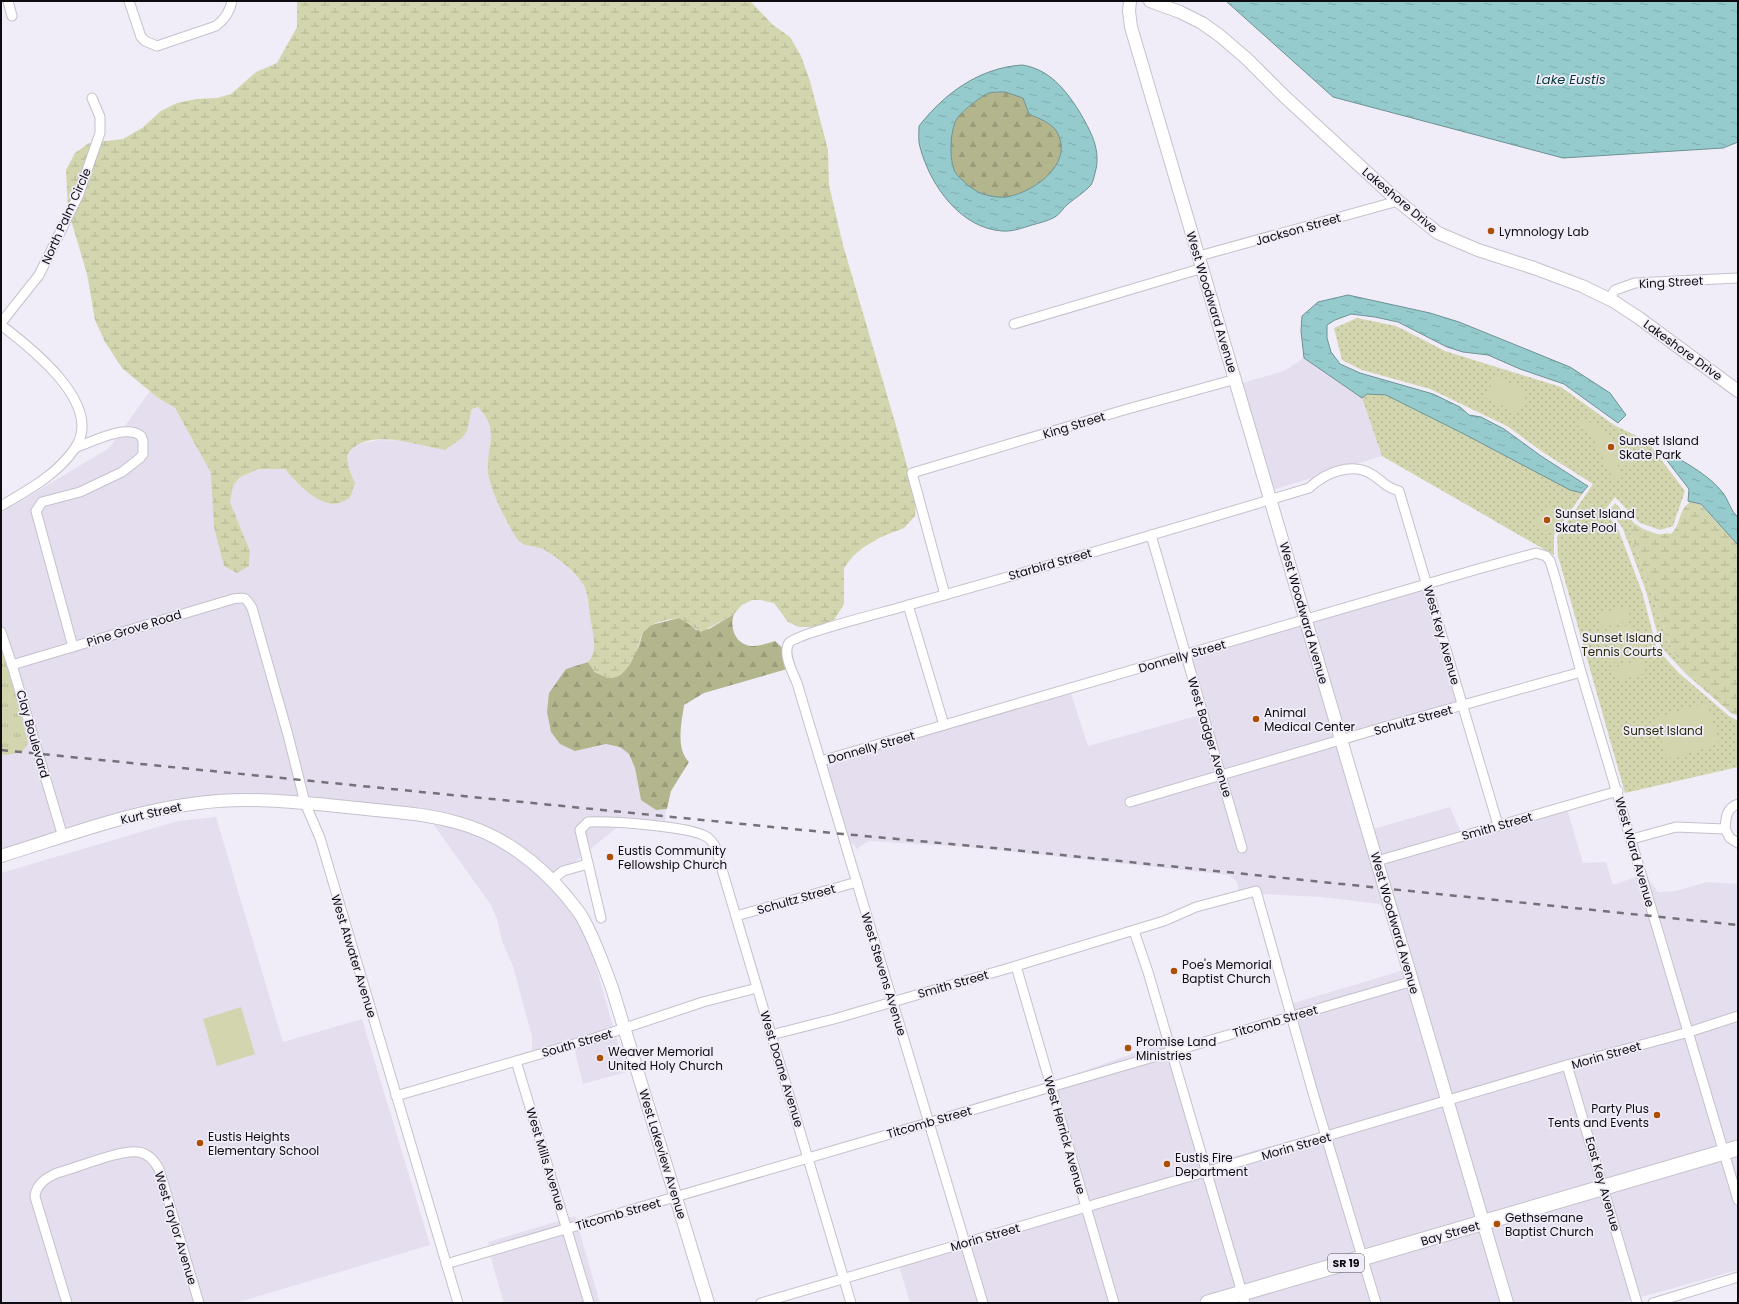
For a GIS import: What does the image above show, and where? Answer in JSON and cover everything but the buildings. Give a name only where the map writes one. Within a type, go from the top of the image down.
[{"type":"main road","name":"Bay Street","points":[[1208,1303],[1243,1298],[1363,1259],[1738,1148]]},
{"type":"street","points":[[8,1],[12,16]]},
{"type":"street","points":[[129,1],[141,37],[145,41],[157,46],[216,26],[224,20],[230,11],[232,1]]},
{"type":"street","name":"West Woodward Avenue","points":[[1130,1],[1129,11],[1131,27],[1236,379],[1507,1303]]},
{"type":"street","name":"Lakeshore Drive","points":[[1150,1],[1180,12],[1202,23],[1219,35],[1247,59],[1284,96],[1398,201],[1447,238],[1478,250],[1534,268],[1610,299],[1639,318],[1738,391]]},
{"type":"street","name":"North Palm Circle","points":[[1,324],[39,275],[78,196],[100,133],[100,117],[92,98]]},
{"type":"street","name":"Jackson Street","points":[[1014,324],[1201,262],[1398,201]]},
{"type":"street","name":"King Street","points":[[1610,299],[1615,290],[1635,283],[1738,278]]},
{"type":"street","points":[[1,324],[34,350],[49,365],[78,406],[82,422],[81,434],[77,447],[55,471],[1,506]]},
{"type":"street","name":"King Street","points":[[945,595],[912,473],[1124,410],[1236,379]]},
{"type":"street","points":[[73,647],[36,511],[42,502],[80,492],[122,472],[140,458],[144,448],[141,436],[133,431],[124,431],[77,447]]},
{"type":"street","name":"Starbird Street","points":[[788,644],[796,638],[808,633],[945,595],[1309,488],[1320,478],[1329,474],[1350,469],[1357,469],[1373,475],[1384,485],[1399,491]]},
{"type":"street","name":"West Key Avenue","points":[[1399,491],[1498,825]]},
{"type":"street","name":"West Badger Avenue","points":[[1151,535],[1242,848]]},
{"type":"street","name":"Donnelly Street","points":[[821,761],[1536,553],[1544,554]]},
{"type":"street","name":"West Ward Avenue","points":[[1544,554],[1550,561],[1556,576],[1581,672],[1618,790],[1738,1200]]},
{"type":"street","name":"Pine Grove Road","points":[[12,665],[233,599],[244,598],[252,608]]},
{"type":"street","points":[[908,605],[944,725]]},
{"type":"street","name":"West Atwater Avenue","points":[[252,608],[306,804],[320,838],[458,1303]]},
{"type":"street","name":"Clay Boulevard","points":[[1,632],[62,837]]},
{"type":"street","name":"West Stevens Avenue","points":[[788,644],[788,660],[797,683],[821,761],[983,1303]]},
{"type":"street","name":"Schultz Street","points":[[1130,802],[1581,672]]},
{"type":"street","name":"Smith Street","points":[[1377,861],[1618,790]]},
{"type":"street","name":"Kurt Street","points":[[1,856],[108,823],[161,809],[199,803],[241,801],[280,801],[306,804]]},
{"type":"street","name":"West Lakeview Avenue","points":[[306,804],[408,813],[456,822],[479,830],[498,839],[530,860],[552,880],[581,915],[596,944],[625,1029],[708,1303]]},
{"type":"street","points":[[1738,804],[1728,810],[1725,829],[1730,838],[1738,843]]},
{"type":"street","name":"West Doane Avenue","points":[[588,864],[580,830],[588,822],[633,824],[686,831],[707,837],[715,846],[851,1303]]},
{"type":"street","points":[[1632,839],[1676,828],[1725,829]]},
{"type":"street","points":[[552,880],[563,870],[588,864],[601,918]]},
{"type":"street","name":"Schultz Street","points":[[736,916],[857,882]]},
{"type":"street","name":"Smith Street","points":[[771,1035],[893,1002],[1134,931],[1164,921],[1196,907],[1256,891],[1292,1016]]},
{"type":"street","points":[[1134,931],[1148,972],[1243,1298]]},
{"type":"street","name":"West Herrick Avenue","points":[[1016,966],[1114,1303]]},
{"type":"street","name":"Titcomb Street","points":[[446,1264],[1413,981]]},
{"type":"street","name":"South Street","points":[[396,1096],[625,1029],[670,1012],[757,988]]},
{"type":"street","points":[[1292,1016],[1326,1137],[1376,1303]]},
{"type":"street","name":"Morin Street","points":[[761,1303],[1448,1102],[1568,1065],[1689,1032],[1738,1016]]},
{"type":"street","name":"West Mills Avenue","points":[[516,1060],[568,1228],[589,1303]]},
{"type":"street","name":"East Key Avenue","points":[[1568,1065],[1638,1303]]},
{"type":"street","name":"West Taylor Avenue","points":[[67,1303],[35,1197],[37,1187],[48,1178],[65,1171],[131,1151],[146,1154],[155,1162],[199,1303]]},
{"type":"street","points":[[1652,1303],[1738,1277]]},
{"type":"shaded area","points":[[1304,358],[1362,398],[1382,456],[1273,490],[1242,383],[1284,371]]},
{"type":"shaded area","points":[[150,391],[158,398],[175,408],[211,473],[224,566],[249,566],[250,551],[230,502],[233,486],[240,477],[259,469],[285,469],[299,485],[337,503],[350,498],[355,483],[349,469],[347,456],[358,444],[379,440],[407,441],[445,450],[462,438],[467,431],[472,409],[478,407],[484,413],[492,427],[488,473],[506,522],[521,543],[541,548],[559,558],[581,581],[585,589],[595,641],[594,652],[589,661],[563,672],[592,748],[606,744],[620,747],[629,754],[635,768],[641,800],[656,810],[666,809],[665,821],[628,818],[556,878],[481,826],[234,796],[1,851],[1,754],[6,755],[17,699],[1,648],[1,513],[109,448]]},
{"type":"shaded area","points":[[1428,587],[1462,708],[1348,744],[1311,621]]},
{"type":"shaded area","points":[[1302,623],[1387,911],[1379,904],[1322,897],[1239,893],[1237,882],[1229,875],[966,847],[869,841],[858,848],[860,852],[849,840],[838,838],[819,764],[1069,687],[1088,746],[1204,714],[1185,657]]},
{"type":"shaded area","points":[[1450,807],[1463,837],[1567,809],[1583,863],[1606,862],[1613,885],[1644,874],[1658,892],[1676,891],[1707,882],[1738,884],[1738,1143],[1487,1218],[1373,829]]},
{"type":"shaded area","name":"Eustis Heights Elementary School","points":[[216,817],[283,1042],[362,1019],[430,1245],[236,1303],[1,1303],[1,873],[178,821]]},
{"type":"shaded area","points":[[431,821],[455,826],[495,843],[527,863],[551,886],[577,917],[588,938],[626,1072],[583,1084],[573,1043],[513,1056],[532,1050],[532,1037],[513,966],[502,941],[497,919],[491,905]]},
{"type":"shaded area","points":[[1404,970],[1478,1220],[1192,1303],[910,1303],[897,1259],[1090,1204],[1059,1103],[1055,1081],[1169,1041],[1203,1165],[1325,1131],[1287,1005]]},
{"type":"shaded area","points":[[1738,1152],[1738,1270],[1620,1303],[1512,1303],[1490,1226]]},
{"type":"shaded area","points":[[575,1216],[600,1303],[504,1303],[493,1266],[488,1242]]},
{"type":"shaded area","points":[[1480,1229],[1502,1303],[1224,1303]]},
{"type":"green space","points":[[297,1],[750,1],[773,25],[790,37],[801,56],[810,81],[828,150],[829,185],[843,245],[916,499],[915,516],[904,528],[881,537],[864,547],[853,556],[844,568],[844,604],[834,620],[817,627],[799,627],[788,622],[774,603],[752,600],[742,605],[734,614],[701,632],[679,618],[661,621],[652,625],[643,632],[630,664],[622,674],[612,678],[597,673],[588,662],[593,654],[594,641],[585,588],[573,571],[543,549],[522,544],[511,528],[496,499],[489,480],[488,463],[491,431],[485,416],[478,407],[472,409],[467,431],[462,438],[445,450],[407,442],[378,439],[366,441],[355,447],[347,456],[349,469],[355,483],[350,498],[339,503],[331,504],[316,498],[302,487],[285,469],[259,469],[240,477],[233,486],[230,502],[250,551],[249,566],[237,573],[224,566],[214,527],[211,473],[175,408],[158,398],[122,368],[105,342],[95,320],[87,274],[68,210],[66,170],[75,153],[89,143],[123,139],[142,128],[161,111],[177,103],[196,99],[217,98],[231,94],[256,72],[277,63],[297,27]]},
{"type":"green space","points":[[993,92],[1005,92],[1023,98],[1029,114],[1044,121],[1055,129],[1061,143],[1061,154],[1057,164],[1050,173],[1032,188],[1007,197],[994,197],[975,191],[958,176],[952,164],[951,142],[955,122],[960,115],[986,94]]},
{"type":"green space","name":"Sunset Island","points":[[1357,318],[1396,326],[1445,351],[1561,387],[1614,425],[1647,441],[1685,491],[1673,526],[1660,530],[1640,523],[1615,497],[1605,510],[1619,531],[1642,592],[1657,649],[1679,673],[1729,716],[1738,721],[1738,767],[1625,793],[1558,556],[1557,537],[1593,484],[1544,453],[1507,426],[1430,389],[1362,370],[1342,360],[1334,328]]},
{"type":"green space","points":[[1495,376],[1528,392],[1519,413],[1485,398]]},
{"type":"green space","points":[[1367,394],[1386,395],[1570,490],[1582,493],[1585,490],[1554,535],[1554,555],[1382,456],[1362,398]]},
{"type":"green space","name":"Sunset Island Skate Park","points":[[1580,419],[1584,421],[1587,420],[1636,456],[1628,467],[1619,460],[1617,463],[1621,475],[1613,479],[1594,439],[1577,425]]},
{"type":"green space","points":[[1688,501],[1700,504],[1738,545],[1738,716],[1731,713],[1686,674],[1670,645],[1630,532],[1634,523],[1648,531],[1660,534],[1671,534],[1685,506],[1689,503]]},
{"type":"green space","points":[[1615,503],[1634,523],[1630,532],[1670,645],[1686,674],[1661,647],[1646,591],[1623,529],[1610,510]]},
{"type":"green space","name":"Sunset Island Skate Pool","points":[[1552,507],[1560,510],[1561,515],[1557,524],[1548,530],[1538,530],[1534,526],[1538,516],[1545,510]]},
{"type":"green space","points":[[1627,606],[1631,620],[1602,628],[1598,614]]},
{"type":"green space","points":[[734,614],[732,625],[738,640],[747,645],[753,646],[775,641],[789,654],[787,669],[704,693],[684,705],[680,735],[682,750],[689,762],[671,791],[667,809],[656,810],[641,800],[635,768],[629,754],[620,747],[606,744],[575,751],[560,744],[551,732],[547,712],[549,693],[566,669],[588,662],[595,672],[608,678],[629,665],[639,646],[643,632],[651,625],[679,618],[690,624],[696,630],[709,629]]},
{"type":"green space","points":[[1632,624],[1636,637],[1607,646],[1603,632]]},
{"type":"green space","points":[[1637,641],[1641,655],[1612,663],[1608,650]]},
{"type":"green space","points":[[1,648],[17,699],[28,743],[22,752],[6,755],[1,754]]},
{"type":"green space","points":[[1642,659],[1646,673],[1617,681],[1613,668]]},
{"type":"green space","points":[[1707,703],[1719,744],[1667,759],[1655,718]]},
{"type":"green space","points":[[241,1007],[255,1054],[217,1066],[203,1019]]},
{"type":"water","name":"Lake Eustis","points":[[1226,1],[1738,1],[1738,142],[1723,148],[1563,158],[1333,97]]},
{"type":"water","points":[[1022,65],[1032,67],[1048,76],[1062,88],[1079,111],[1091,133],[1096,148],[1097,165],[1091,185],[1066,206],[1057,216],[1044,222],[1017,230],[1002,231],[987,228],[973,222],[960,213],[949,202],[931,176],[925,161],[919,142],[919,126],[940,103],[964,84],[991,71]],"holes":[[[1005,92],[1023,98],[1029,114],[1048,123],[1057,132],[1061,143],[1057,164],[1041,181],[1021,193],[999,197],[978,192],[958,176],[952,164],[951,142],[955,122],[960,114],[968,107],[989,93]]]},
{"type":"water","points":[[1348,295],[1430,313],[1459,322],[1570,367],[1610,393],[1626,415],[1618,423],[1564,384],[1520,369],[1488,355],[1463,352],[1447,347],[1398,322],[1351,314],[1335,320],[1327,325],[1327,338],[1331,352],[1340,364],[1360,373],[1433,394],[1460,407],[1469,415],[1481,417],[1504,429],[1541,456],[1588,486],[1582,493],[1570,490],[1386,395],[1367,394],[1362,398],[1304,358],[1301,331],[1302,316],[1318,302]]},
{"type":"water","points":[[1671,454],[1706,476],[1723,493],[1738,517],[1738,545],[1701,504],[1688,501],[1689,489],[1664,456]]},
{"type":"railway","points":[[1,750],[994,848],[1738,925]]},
{"type":"place","name":"Lymnology Lab","points":[[1491,231]]},
{"type":"place","name":"Sunset Island Skate Park","points":[[1611,447]]},
{"type":"place","name":"Sunset Island Skate Pool","points":[[1547,520]]},
{"type":"place","name":"Animal Medical Center","points":[[1256,719]]},
{"type":"place","name":"Eustis Community Fellowship Church","points":[[610,857]]},
{"type":"place","name":"Poe's Memorial Baptist Church","points":[[1174,971]]},
{"type":"place","name":"Promise Land Ministries","points":[[1128,1048]]},
{"type":"place","name":"Weaver Memorial United Holy Church","points":[[600,1058]]},
{"type":"place","name":"Party Plus Tents and Events","points":[[1657,1115]]},
{"type":"place","name":"Eustis Heights Elementary School","points":[[200,1143]]},
{"type":"place","name":"Eustis Fire Department","points":[[1167,1164]]},
{"type":"place","name":"Gethsemane Baptist Church","points":[[1497,1224]]},
{"type":"park label","name":"Sunset Island Tennis Courts","points":[[1622,644]]}]
